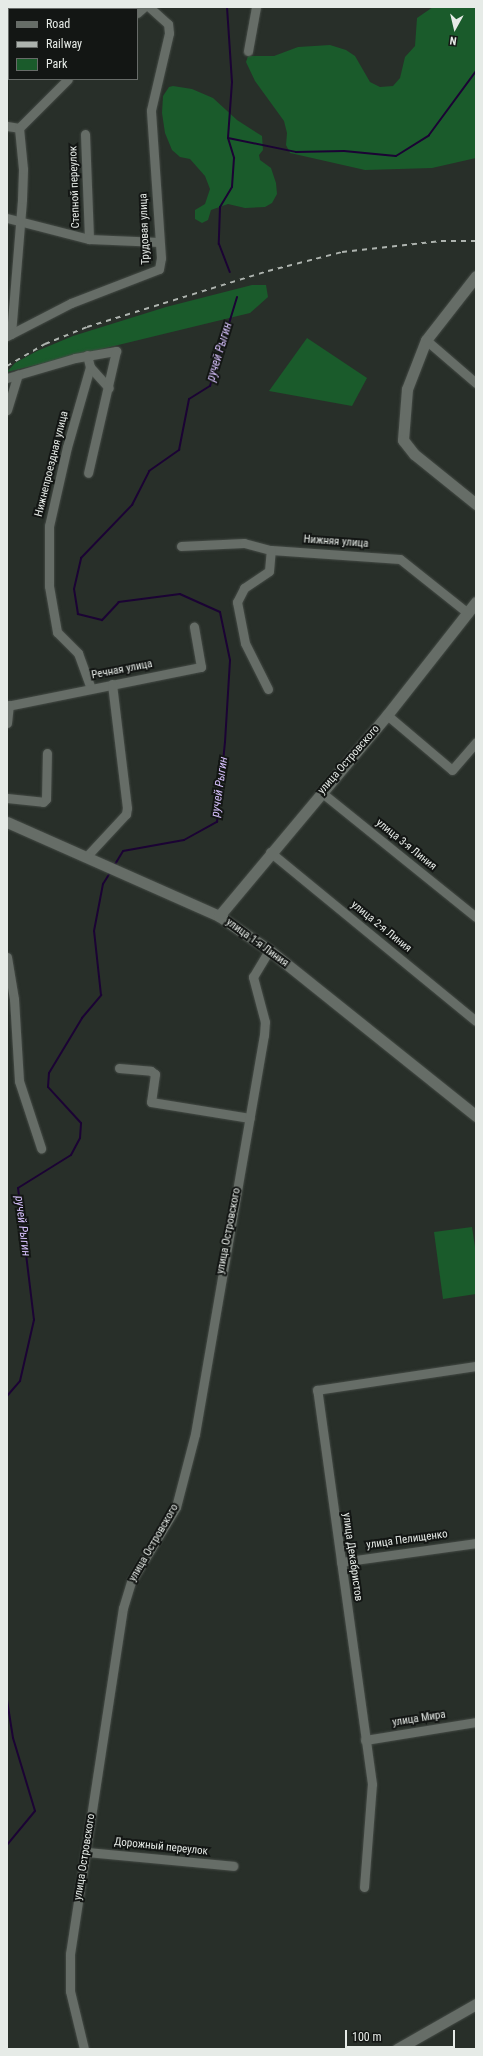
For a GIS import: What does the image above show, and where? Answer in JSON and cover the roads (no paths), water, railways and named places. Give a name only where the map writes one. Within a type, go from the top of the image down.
[{"type":"street","name":"Трудовая улица","points":[[9,335],[71,303],[156,272],[161,264],[151,110],[154,86],[168,42],[168,24],[150,7]]},
{"type":"street","points":[[248,51],[256,7]]},
{"type":"street","points":[[9,335],[22,169],[19,128],[67,80]]},
{"type":"street","points":[[7,126],[19,128]]},
{"type":"street","name":"Степной переулок","points":[[85,134],[89,239]]},
{"type":"street","name":"Степной переулок","points":[[7,218],[89,239],[159,242]]},
{"type":"street","points":[[476,276],[426,340],[407,388],[403,440],[414,454],[476,504]]},
{"type":"street","points":[[426,340],[476,383]]},
{"type":"street","points":[[7,378],[87,355],[116,351],[109,388],[88,473]]},
{"type":"street","points":[[87,355],[90,367],[109,388]]},
{"type":"street","name":"Нижнепроездная улица","points":[[90,367],[67,447],[49,526],[49,586],[57,632],[78,653],[91,688]]},
{"type":"street","points":[[7,410],[18,375]]},
{"type":"street","name":"Нижняя улица","points":[[181,546],[244,543],[271,550],[400,559],[468,613]]},
{"type":"street","points":[[268,689],[245,643],[237,602],[244,588],[269,571],[271,550]]},
{"type":"street","name":"улица Островского","points":[[219,916],[270,852],[387,715],[476,602]]},
{"type":"street","name":"Речная улица","points":[[8,705],[201,667],[194,627]]},
{"type":"street","points":[[86,857],[127,808],[112,684]]},
{"type":"street","points":[[7,723],[8,705]]},
{"type":"street","points":[[387,715],[452,770],[476,742]]},
{"type":"street","points":[[7,798],[38,802],[46,800],[48,753]]},
{"type":"street","name":"улица 3-я Линия","points":[[321,792],[476,917]]},
{"type":"street","name":"улица 1-я Линия","points":[[7,822],[219,916],[269,950],[476,1116]]},
{"type":"street","name":"улица 2-я Линия","points":[[270,852],[476,1021]]},
{"type":"street","name":"улица Островского","points":[[84,2049],[70,1991],[69,1972],[123,1608],[131,1582],[176,1507],[181,1494],[195,1434],[265,1028],[253,977],[269,950]]},
{"type":"street","points":[[7,957],[19,1081],[41,1148]]},
{"type":"street","points":[[119,1068],[151,1071],[155,1074],[151,1102],[250,1118]]},
{"type":"street","name":"улица Декабристов","points":[[364,1887],[372,1784],[318,1390],[476,1366]]},
{"type":"street","name":"улица Пелищенко","points":[[341,1562],[476,1543]]},
{"type":"street","name":"улица Мира","points":[[365,1740],[476,1722]]},
{"type":"street","name":"Дорожный переулок","points":[[86,1852],[233,1866]]},
{"type":"street","points":[[397,2049],[476,2004]]},
{"type":"waterway","name":"ручей Рыгин","points":[[227,7],[232,82],[228,138],[234,158],[232,187],[220,207],[219,244],[230,272]]},
{"type":"waterway","name":"ручей Рыгин","points":[[228,138],[296,152],[344,151],[396,156],[429,135],[476,71]]},
{"type":"waterway","name":"ручей Рыгин","points":[[114,866],[123,851],[184,840],[217,822],[225,742],[230,660],[220,612],[180,594],[119,602],[102,620],[78,614],[74,589],[81,558],[132,505],[149,471],[179,450],[189,399],[210,386],[237,297]]},
{"type":"waterway","name":"ручей Рыгин","points":[[7,1396],[20,1381],[34,1320],[18,1188],[71,1155],[80,1138],[81,1123],[48,1087],[49,1073],[82,1018],[101,995],[94,931],[103,884],[111,871]]},
{"type":"waterway","name":"ручей Рыгин","points":[[7,1700],[13,1738],[35,1811],[7,1845]]},
{"type":"railway","points":[[7,366],[45,344],[87,327],[268,271],[342,252],[441,241],[476,241]]}]
